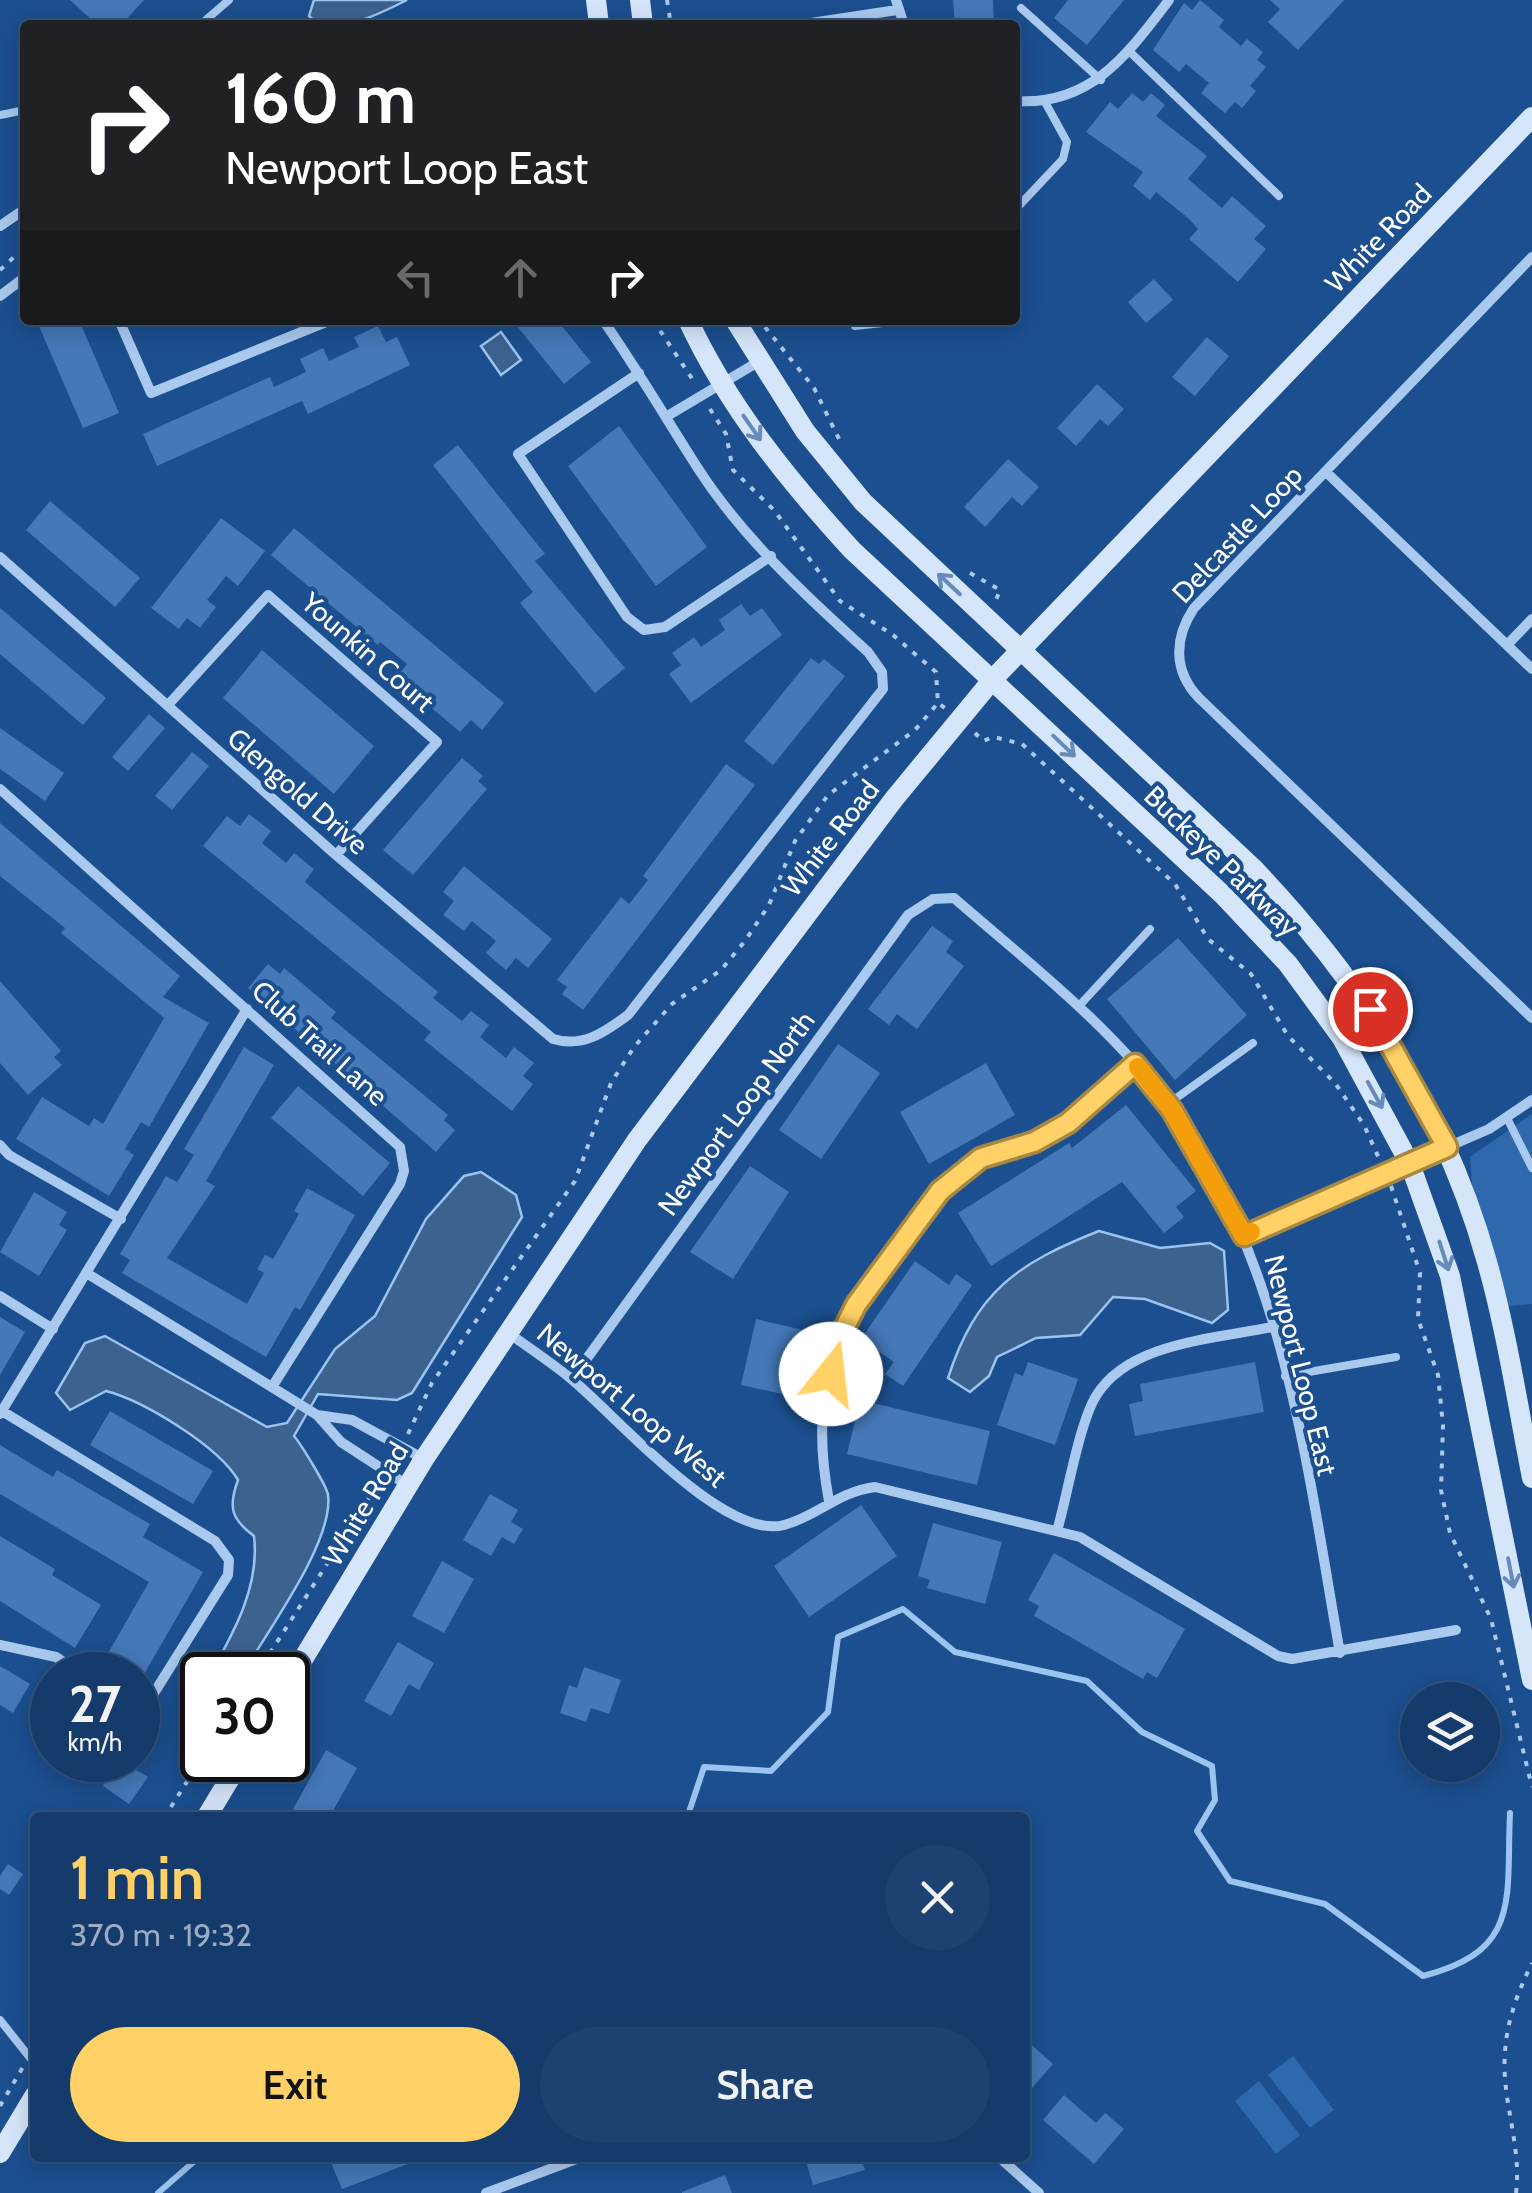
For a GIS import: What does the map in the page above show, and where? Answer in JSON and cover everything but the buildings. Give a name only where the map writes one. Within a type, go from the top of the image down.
[{"type":"street","points":[[1020,101],[1045,102],[1080,93],[1100,80],[1130,52],[1169,0]]},
{"type":"street","points":[[822,20],[896,5]]},
{"type":"street","name":"White Road","points":[[307,1652],[407,1485],[507,1332],[712,1035],[961,719],[994,678],[1530,123]]},
{"type":"street","name":"Delcastle Loop","points":[[1532,257],[1194,608],[1180,633],[1184,676],[1199,698],[1532,1018]]},
{"type":"street","points":[[0,296],[20,281]]},
{"type":"street","points":[[121,325],[151,392],[319,325]]},
{"type":"street","points":[[606,325],[669,416],[700,472],[771,556],[665,627],[644,630],[627,618],[518,454],[639,373]]},
{"type":"street","name":"Buckeye Parkway","points":[[691,325],[722,382],[811,506],[864,561],[994,678],[1264,936],[1342,1038],[1410,1164],[1450,1276],[1532,1680]]},
{"type":"street","name":"Buckeye Parkway","points":[[738,325],[804,431],[863,502],[1253,868],[1312,932],[1392,1044],[1447,1147],[1487,1261],[1532,1478]]},
{"type":"street","points":[[669,416],[758,362]]},
{"type":"street","points":[[1326,472],[1532,669]]},
{"type":"street","name":"Glengold Drive","points":[[0,557],[336,855],[553,1039],[576,1042],[602,1035],[628,1015],[882,689],[882,672],[771,556]]},
{"type":"street","name":"Younkin Court","points":[[168,706],[268,594],[437,742],[336,855]]},
{"type":"street","points":[[1507,645],[1532,619]]},
{"type":"street","name":"Club Trail Lane","points":[[0,790],[393,1138],[404,1159],[400,1184],[272,1388]]},
{"type":"street","name":"Newport Loop East","points":[[954,898],[1078,1007],[1135,1064],[1168,1104],[1244,1236],[1285,1376],[1340,1652]]},
{"type":"street","name":"Newport Loop North","points":[[572,1379],[908,915],[933,899],[954,898]]},
{"type":"street","points":[[160,1685],[228,1575],[229,1560],[216,1541],[1,1412],[247,1008]]},
{"type":"street","points":[[829,1501],[821,1434],[836,1345],[856,1305],[958,1173],[981,1158],[1034,1142],[1068,1123],[1135,1064]]},
{"type":"street","points":[[1244,1236],[1447,1147],[1507,1118],[1532,1100]]},
{"type":"street","points":[[0,1146],[9,1155],[121,1219]]},
{"type":"street","points":[[88,1274],[317,1415],[341,1442],[407,1485]]},
{"type":"street","points":[[0,1296],[53,1329]]},
{"type":"street","points":[[1057,1531],[1094,1398],[1115,1372],[1148,1354],[1272,1327]]},
{"type":"street","name":"Newport Loop West","points":[[507,1332],[572,1379],[697,1493],[754,1522],[783,1526],[848,1490],[875,1488],[1057,1531],[1080,1537],[1278,1656],[1308,1659],[1456,1630]]},
{"type":"street","points":[[317,1415],[352,1420],[424,1459]]},
{"type":"street","points":[[0,1645],[33,1652]]},
{"type":"street","points":[[210,1812],[228,1782]]},
{"type":"street","points":[[0,2152],[30,2104]]},
{"type":"street","points":[[486,2193],[568,2162]]},
{"type":"street","points":[[1004,2162],[1039,2193]]},
{"type":"lane","points":[[206,20],[229,0]]},
{"type":"lane","points":[[1021,8],[1100,80]]},
{"type":"lane","points":[[1130,52],[1279,196]]},
{"type":"lane","points":[[1020,205],[1063,159],[1066,142],[1045,102]]},
{"type":"lane","points":[[854,326],[863,325]]},
{"type":"lane","points":[[1078,1007],[1150,929]]},
{"type":"lane","points":[[1168,1104],[1253,1042]]},
{"type":"lane","points":[[1507,1118],[1532,1168]]},
{"type":"lane","points":[[1285,1376],[1396,1357]]},
{"type":"lane","points":[[0,2020],[30,2058]]},
{"type":"path","points":[[0,270],[20,252]]},
{"type":"path","points":[[400,1446],[432,1383],[575,1181],[611,1083],[634,1047],[672,1004],[721,970],[745,941],[769,906],[795,840],[828,795],[915,730],[938,702],[936,672],[893,635],[840,601],[774,510],[733,470],[726,434],[656,325]]},
{"type":"path","points":[[938,702],[983,741],[994,737],[1022,744],[1175,884],[1208,939],[1251,974],[1288,1036],[1335,1083],[1364,1125],[1420,1272],[1418,1319],[1438,1375],[1443,1425],[1440,1490],[1450,1533],[1490,1620],[1532,1787]]},
{"type":"path","points":[[271,1652],[386,1472]]},
{"type":"path","points":[[168,1812],[187,1782]]},
{"type":"path","points":[[1516,2193],[1520,2161],[1504,2054],[1514,2000],[1532,1963]]},
{"type":"path","points":[[0,2106],[30,2064]]},
{"type":"shaded area","points":[[314,0],[407,0],[360,20],[313,20],[309,16]]},
{"type":"shaded area","points":[[501,332],[521,360],[501,375],[481,346]]},
{"type":"shaded area","points":[[1532,1114],[1532,1304],[1509,1306],[1472,1185],[1470,1157]]},
{"type":"shaded area","points":[[481,1172],[516,1195],[522,1217],[412,1393],[397,1400],[318,1394],[294,1436],[328,1495],[321,1536],[297,1585],[256,1652],[222,1652],[249,1591],[255,1555],[254,1536],[240,1524],[234,1512],[238,1480],[214,1453],[179,1426],[140,1404],[106,1391],[70,1410],[56,1393],[85,1343],[105,1336],[267,1427],[287,1423],[335,1349],[375,1316],[426,1219],[464,1176]]},
{"type":"shaded area","points":[[1099,1231],[1160,1248],[1210,1243],[1224,1251],[1228,1310],[1212,1323],[1145,1299],[1113,1297],[1080,1335],[1036,1338],[997,1357],[989,1376],[970,1392],[948,1378],[972,1323],[1004,1284],[1045,1255]]},
{"type":"shaded area","points":[[1293,2056],[1334,2110],[1310,2128],[1268,2075]]},
{"type":"shaded area","points":[[1259,2081],[1300,2135],[1276,2154],[1235,2101]]},
{"type":"waterway","points":[[689,1812],[704,1767],[771,1771],[828,1712],[838,1637],[903,1609],[955,1652],[1087,1681],[1142,1732],[1212,1766],[1215,1800],[1197,1831],[1230,1881],[1325,1904],[1423,1976],[1478,1952],[1493,1936],[1507,1895],[1510,1813]]},
{"type":"waterway","points":[[158,2193],[193,2162]]},
{"type":"slow traffic","points":[[1138,1067],[1172,1110],[1212,1173],[1244,1236],[1251,1232]]},
{"type":"route","points":[[831,1374],[836,1345],[856,1305],[940,1191],[981,1158],[1034,1142],[1068,1123],[1135,1064],[1172,1110],[1212,1173],[1244,1236],[1447,1147],[1370,1009]]}]
